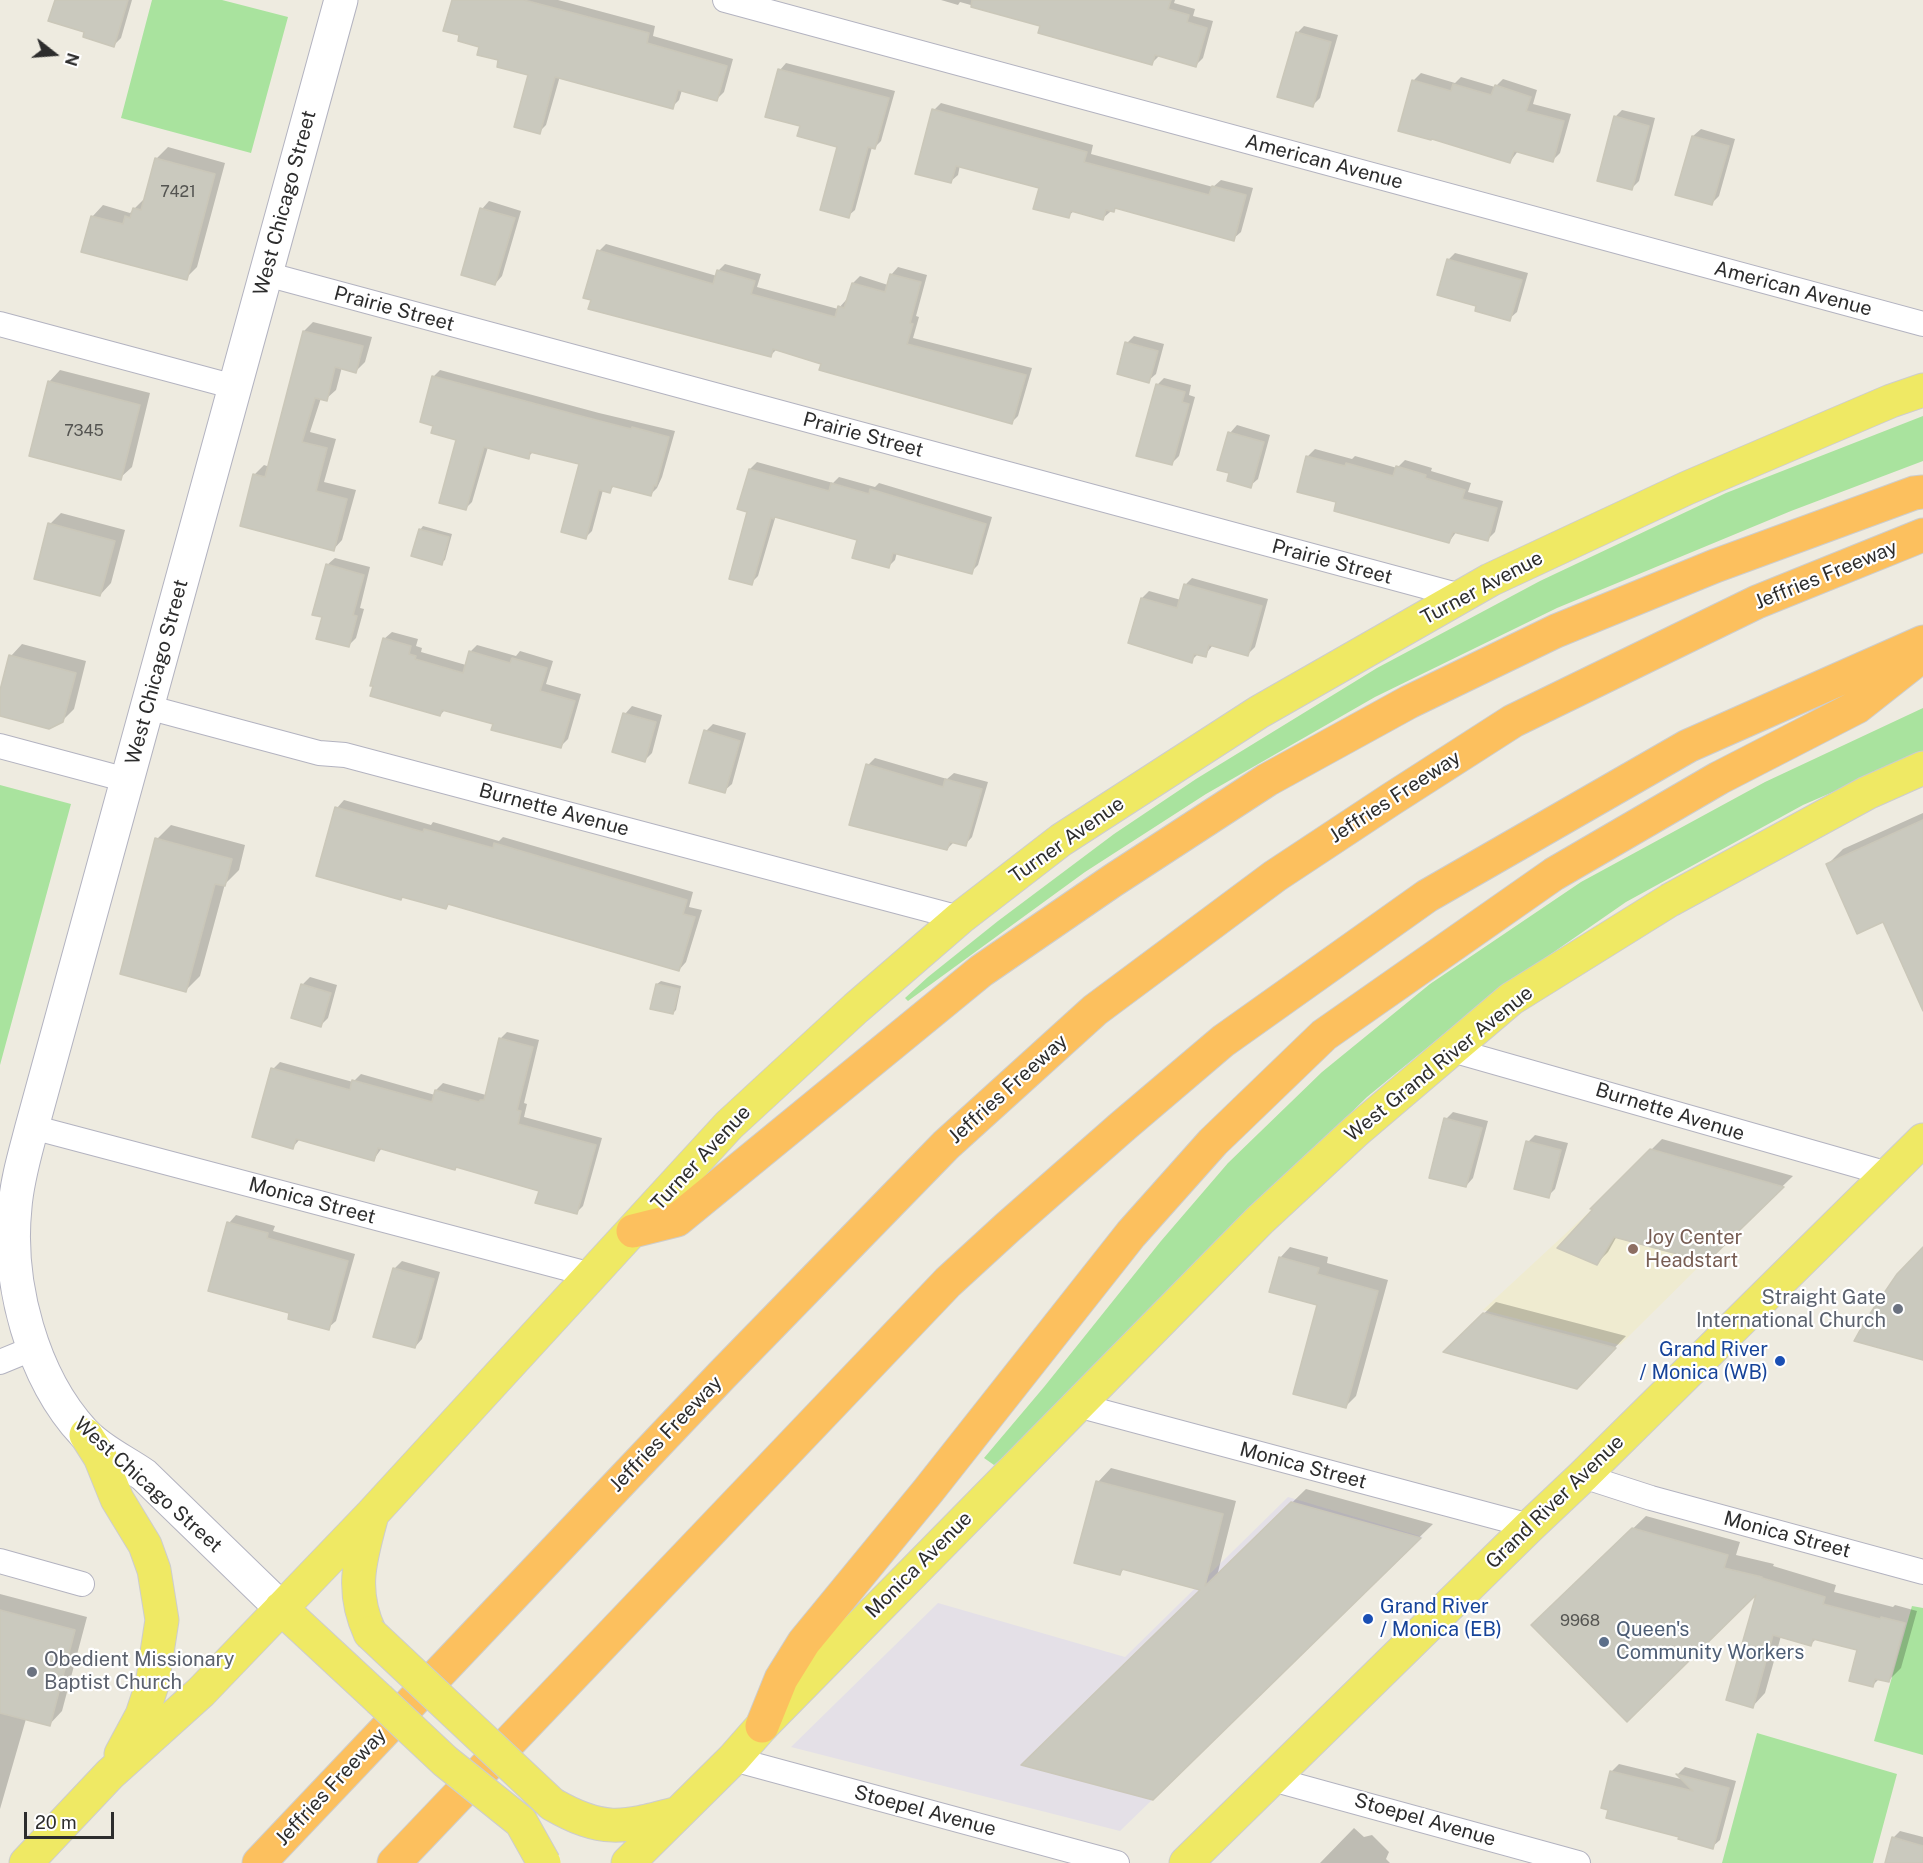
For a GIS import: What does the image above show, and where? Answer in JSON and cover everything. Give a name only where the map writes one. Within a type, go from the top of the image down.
[{"type":"highway","points":[[633,1231],[677,1220],[981,971],[1112,881],[1267,780],[1409,702],[1556,631],[1715,566],[1914,493],[1923,492]]},
{"type":"highway","name":"Jeffries Freeway","points":[[259,1863],[722,1375],[946,1145],[1095,1010],[1275,876],[1513,721],[1757,602],[1923,535]]},
{"type":"highway","points":[[394,1863],[948,1282],[1078,1165],[1223,1041],[1427,896],[1688,746],[1923,642]]},
{"type":"highway","points":[[762,1726],[781,1679],[804,1642],[928,1491],[1131,1234],[1213,1142],[1324,1035],[1554,874],[1719,778],[1857,707],[1923,655]]},
{"type":"main road","name":"Turner Avenue","points":[[110,1774],[201,1692],[291,1618],[372,1514],[729,1125],[856,1008],[960,918],[1060,840],[1259,712],[1490,580],[1687,488],[1891,401],[1923,390]]},
{"type":"main road","name":"West Grand River Avenue","points":[[1077,1405],[1260,1220],[1356,1131],[1511,999],[1670,900],[1867,793],[1923,768]]},
{"type":"main road","name":"Grand River Avenue","points":[[1186,1863],[1923,1140]]},
{"type":"main road","name":"Monica Avenue","points":[[628,1863],[733,1759],[762,1726],[1077,1405]]},
{"type":"main road","points":[[26,1863],[110,1774],[142,1715],[152,1685],[162,1620],[154,1570],[145,1545],[117,1499],[99,1457],[86,1435]]},
{"type":"main road","points":[[372,1514],[360,1558],[358,1580],[358,1599],[370,1633],[552,1804],[573,1816],[593,1823],[613,1826],[633,1825],[677,1814]]},
{"type":"main road","points":[[291,1618],[445,1761],[520,1822],[544,1863]]},
{"type":"street","name":"West Chicago Street","points":[[291,1618],[144,1475],[124,1464],[86,1435],[60,1400],[33,1348],[22,1305],[14,1257],[14,1217],[9,1175],[32,1127],[341,0]]},
{"type":"street","name":"American Avenue","points":[[725,0],[1923,324]]},
{"type":"street","name":"Prairie Street","points":[[266,274],[1461,596]]},
{"type":"street","points":[[0,324],[235,387]]},
{"type":"street","name":"Burnette Avenue","points":[[147,707],[319,753],[345,755],[960,918]]},
{"type":"street","points":[[0,746],[127,780]]},
{"type":"street","name":"Burnette Avenue","points":[[1452,1050],[1888,1174]]},
{"type":"street","name":"Monica Street","points":[[32,1127],[592,1275]]},
{"type":"street","points":[[0,1362],[33,1348]]},
{"type":"street","name":"Monica Street","points":[[1077,1405],[1530,1526]]},
{"type":"street","name":"Monica Street","points":[[1583,1476],[1651,1498],[1923,1572]]},
{"type":"street","points":[[0,1561],[82,1584]]},
{"type":"street","name":"Stoepel Avenue","points":[[733,1759],[1117,1863]]},
{"type":"street","name":"Stoepel Avenue","points":[[1272,1779],[1578,1863]]},
{"type":"shaded area","name":"Joy Center Headstart","points":[[1656,1150],[1778,1188],[1620,1345],[1483,1310]]},
{"type":"shaded area","points":[[1288,1497],[1423,1537],[1120,1831],[791,1747],[938,1603],[1125,1657]]},
{"type":"green space","points":[[152,0],[222,0],[288,17],[251,153],[121,118]]},
{"type":"green space","points":[[1923,416],[1923,461],[1791,511],[1557,608],[1375,697],[1206,794],[1085,872],[908,1001],[905,998],[998,921],[1114,834],[1196,779],[1377,668],[1540,581],[1726,493]]},
{"type":"green space","points":[[1923,708],[1923,753],[1803,805],[1626,902],[1489,997],[1367,1097],[1206,1255],[1069,1399],[994,1465],[984,1458],[1161,1241],[1228,1163],[1322,1072],[1430,984],[1581,882],[1765,782]]},
{"type":"green space","points":[[0,785],[71,804],[0,1065]]},
{"type":"green space","points":[[1912,1606],[1923,1608],[1923,1755],[1874,1741]]},
{"type":"green space","points":[[1757,1733],[1897,1774],[1873,1863],[1722,1863]]},
{"type":"building","points":[[55,0],[128,0],[114,47],[83,37],[84,32],[48,21]]},
{"type":"building","points":[[452,0],[524,0],[649,33],[647,43],[727,66],[717,101],[678,90],[673,109],[555,77],[540,134],[514,127],[528,75],[497,67],[498,60],[477,55],[479,47],[458,41],[459,35],[443,31]]},
{"type":"building","points":[[972,0],[1171,0],[1168,9],[1189,15],[1187,22],[1207,28],[1196,67],[1155,55],[1152,65],[1038,33],[1040,26],[971,7]]},
{"type":"building","points":[[1296,32],[1331,42],[1313,107],[1277,97]]},
{"type":"building","points":[[778,69],[889,98],[875,149],[868,147],[849,218],[820,210],[837,147],[797,136],[800,126],[765,117]]},
{"type":"building","points":[[1412,80],[1451,91],[1453,84],[1491,95],[1495,85],[1531,97],[1526,111],[1564,121],[1553,162],[1514,151],[1510,163],[1398,131]]},
{"type":"building","points":[[932,109],[1087,152],[1084,162],[1209,195],[1212,186],[1246,195],[1234,241],[1115,208],[1114,212],[1106,210],[1103,220],[1071,211],[1069,218],[1033,209],[1039,188],[956,166],[951,183],[915,174]]},
{"type":"building","points":[[1614,116],[1649,126],[1632,190],[1597,181]]},
{"type":"building","points":[[1692,136],[1729,146],[1712,205],[1675,195]]},
{"type":"building","points":[[155,158],[215,174],[187,280],[81,252],[91,216],[123,224],[125,216],[130,218],[133,208],[141,210]]},
{"type":"building","points":[[480,208],[515,218],[495,285],[461,275]]},
{"type":"building","points":[[597,250],[713,284],[717,270],[755,281],[751,294],[835,317],[838,306],[844,308],[852,283],[885,292],[890,274],[921,282],[907,344],[1026,375],[1012,424],[819,370],[821,364],[773,349],[771,357],[588,309],[591,300],[583,298]]},
{"type":"building","points":[[1447,259],[1522,280],[1510,321],[1475,311],[1476,306],[1437,295]]},
{"type":"building","points":[[303,331],[363,346],[356,373],[335,367],[327,401],[315,398],[302,442],[327,448],[316,491],[347,499],[334,551],[240,526],[253,474],[265,477]]},
{"type":"building","points":[[1125,342],[1158,351],[1149,383],[1117,374]]},
{"type":"building","points":[[432,376],[669,437],[656,486],[654,485],[651,496],[612,486],[610,493],[599,490],[586,539],[561,532],[579,464],[530,452],[529,459],[484,447],[466,510],[439,503],[456,440],[431,433],[433,426],[420,422]]},
{"type":"building","points":[[48,381],[140,405],[121,480],[29,456]]},
{"type":"building","points":[[1156,384],[1185,392],[1182,402],[1189,404],[1172,465],[1136,456]]},
{"type":"building","points":[[1228,432],[1264,442],[1251,488],[1227,481],[1229,473],[1217,470]]},
{"type":"building","points":[[1306,456],[1345,466],[1346,463],[1393,476],[1396,466],[1426,475],[1425,478],[1465,490],[1462,499],[1497,508],[1488,541],[1453,532],[1449,543],[1334,511],[1336,502],[1297,492]]},
{"type":"building","points":[[749,469],[829,491],[831,483],[869,494],[870,489],[986,524],[972,574],[893,553],[889,568],[852,558],[857,540],[775,517],[771,518],[752,585],[729,579],[747,512],[737,509]]},
{"type":"building","points":[[48,523],[115,541],[100,596],[34,579]]},
{"type":"building","points":[[419,529],[449,537],[442,565],[411,556]]},
{"type":"building","points":[[326,564],[364,575],[353,615],[357,616],[349,647],[316,639],[322,617],[312,615]]},
{"type":"building","points":[[1184,584],[1262,606],[1248,656],[1209,645],[1206,657],[1194,654],[1192,663],[1128,643],[1141,598],[1177,608]]},
{"type":"building","points":[[383,638],[411,646],[409,654],[416,656],[415,659],[463,673],[469,651],[510,663],[512,658],[547,668],[540,691],[575,701],[561,748],[491,730],[493,724],[442,710],[440,716],[370,696],[373,686],[370,686]]},
{"type":"building","points":[[9,655],[76,673],[63,722],[49,729],[0,716],[0,690]]},
{"type":"building","points":[[623,713],[656,722],[645,762],[612,752]]},
{"type":"building","points":[[704,730],[740,741],[725,793],[689,783]]},
{"type":"building","points":[[866,764],[943,787],[945,779],[982,789],[966,846],[950,842],[947,850],[849,825]]},
{"type":"building","points":[[335,807],[423,832],[424,829],[493,848],[494,843],[687,900],[683,914],[695,917],[679,971],[448,904],[446,909],[402,897],[401,900],[316,876]]},
{"type":"building","points":[[1923,820],[1923,1011],[1883,922],[1857,934],[1826,864]]},
{"type":"building","points":[[155,838],[232,859],[225,886],[215,884],[186,992],[120,974]]},
{"type":"building","points":[[301,984],[331,993],[321,1027],[291,1018]]},
{"type":"building","points":[[656,984],[679,989],[673,1014],[650,1009]]},
{"type":"building","points":[[499,1038],[533,1047],[517,1110],[521,1111],[518,1124],[596,1145],[577,1214],[535,1203],[539,1191],[378,1148],[374,1161],[296,1139],[293,1149],[252,1137],[271,1068],[350,1090],[352,1080],[432,1102],[435,1090],[479,1102],[484,1100]]},
{"type":"building","points":[[1444,1118],[1482,1128],[1466,1187],[1429,1178]]},
{"type":"building","points":[[1526,1141],[1561,1150],[1549,1198],[1514,1189]]},
{"type":"building","points":[[1650,1149],[1784,1187],[1707,1262],[1614,1237],[1597,1265],[1557,1248],[1593,1209],[1590,1209]]},
{"type":"building","points":[[227,1222],[268,1233],[267,1238],[348,1261],[329,1330],[288,1319],[289,1313],[208,1291]]},
{"type":"building","name":"Straight Gate International Church","points":[[1923,1247],[1923,1360],[1854,1341],[1897,1274]]},
{"type":"building","points":[[1279,1257],[1319,1268],[1317,1274],[1378,1291],[1346,1408],[1293,1394],[1317,1305],[1269,1292]]},
{"type":"building","points":[[393,1268],[434,1279],[415,1348],[373,1337]]},
{"type":"building","points":[[1483,1313],[1616,1348],[1577,1389],[1443,1352]]},
{"type":"building","points":[[1096,1481],[1223,1514],[1205,1586],[1291,1502],[1421,1538],[1153,1800],[1021,1765],[1200,1590],[1122,1569],[1120,1575],[1074,1563]]},
{"type":"building","points":[[1632,1528],[1728,1555],[1724,1568],[1762,1577],[1825,1597],[1823,1604],[1905,1623],[1889,1682],[1875,1679],[1873,1687],[1849,1681],[1857,1650],[1813,1639],[1811,1646],[1773,1635],[1753,1708],[1726,1700],[1756,1595],[1627,1722],[1531,1625]]},
{"type":"building","name":"Obedient Missionary Baptist Church","points":[[0,1610],[75,1630],[50,1726],[0,1713]]},
{"type":"building","points":[[1610,1771],[1693,1791],[1676,1774],[1729,1788],[1713,1849],[1678,1839],[1679,1837],[1606,1818],[1608,1810],[1601,1808]]},
{"type":"building","points":[[1892,1837],[1923,1846],[1923,1863],[1885,1863]]},
{"type":"place","name":"Joy Center Headstart","points":[[1633,1249]]},
{"type":"place","name":"Straight Gate International Church","points":[[1898,1309]]},
{"type":"place","name":"Grand River / Monica (WB)","points":[[1780,1361]]},
{"type":"place","name":"Grand River / Monica (EB)","points":[[1368,1619]]},
{"type":"place","name":"Queen's Community Workers","points":[[1604,1642]]},
{"type":"place","name":"Obedient Missionary Baptist Church","points":[[32,1672]]}]
